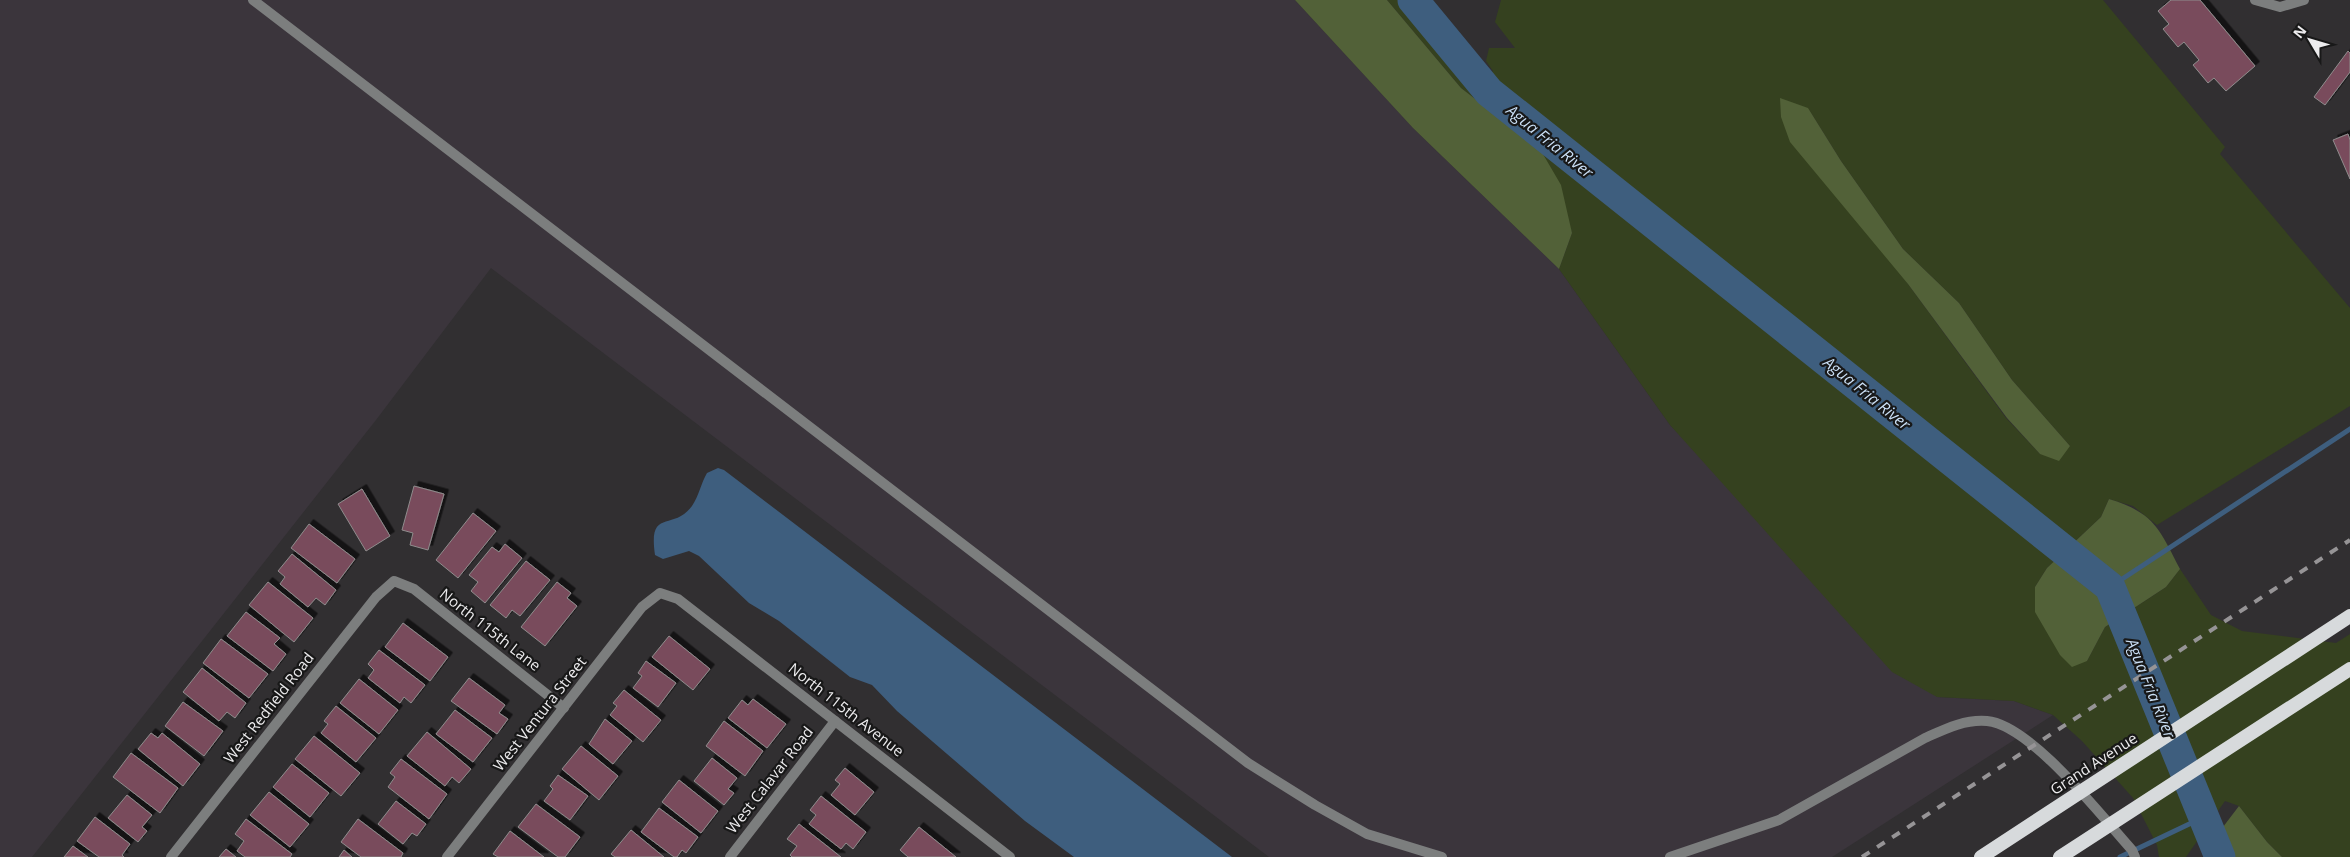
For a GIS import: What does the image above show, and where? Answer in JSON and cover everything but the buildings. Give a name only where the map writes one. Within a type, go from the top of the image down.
[{"type":"highway","name":"Grand Avenue","points":[[1981,857],[2350,616]]},
{"type":"highway","points":[[2060,857],[2350,669]]},
{"type":"street","points":[[253,0],[1248,763],[1315,805],[1367,834],[1442,857]]},
{"type":"street","points":[[2256,0],[2280,7],[2304,0]]},
{"type":"street","name":"North 115th Lane","points":[[394,581],[414,589],[564,708]]},
{"type":"street","name":"West Redfield Road","points":[[171,857],[376,596],[394,581]]},
{"type":"street","name":"West Ventura Street","points":[[447,857],[642,607],[660,593]]},
{"type":"street","name":"North 115th Avenue","points":[[660,593],[678,600],[1008,856]]},
{"type":"street","name":"West Calavar Road","points":[[730,857],[835,721]]},
{"type":"street","points":[[1670,857],[1779,820],[1925,738],[1950,727],[1971,721],[1989,721],[2005,727],[2028,741],[2063,774],[2132,850],[2135,857]]},
{"type":"shaded area","points":[[0,0],[1295,0],[1413,128],[1559,269],[1670,425],[1937,697],[2014,701],[2053,715],[1832,857],[1269,857],[491,268],[376,420],[32,857],[0,857]]},
{"type":"green space","points":[[1295,0],[1387,0],[1461,88],[1540,149],[1561,185],[1572,233],[1559,269],[1413,128]]},
{"type":"green space","points":[[1387,0],[1401,0],[1475,87],[1493,71],[1486,61],[1489,48],[1515,48],[1495,22],[1501,0],[2103,0],[2225,147],[2220,154],[2350,308],[2350,406],[2157,525],[2133,506],[2109,499],[2101,517],[2047,568],[2035,587],[2087,661],[2105,627],[2166,587],[2180,569],[2211,615],[2242,631],[2336,643],[2350,634],[2350,857],[2282,857],[2267,842],[2239,806],[2225,801],[2186,857],[2159,857],[2157,845],[2133,798],[2082,741],[2053,715],[2014,701],[1937,697],[1892,672],[1670,425],[1559,269],[1572,233],[1540,149],[1461,88]],"holes":[[[1808,108],[1841,161],[1903,249],[1959,303],[2012,380],[2070,446],[2040,454],[2006,418],[1908,284]]]},
{"type":"green space","points":[[1780,98],[1808,108],[1841,161],[1903,249],[1959,303],[2012,380],[2070,446],[2059,461],[2040,454],[2007,418],[1908,284],[1790,142],[1781,117]]},
{"type":"green space","points":[[2109,499],[2137,510],[2154,524],[2167,543],[2180,569],[2166,587],[2105,627],[2087,661],[2072,667],[2060,655],[2035,612],[2035,587],[2047,568],[2101,517]]},
{"type":"green space","points":[[2239,806],[2267,842],[2282,857],[2207,857],[2210,844]]},
{"type":"water","points":[[718,468],[724,470],[1232,857],[1074,857],[1025,821],[897,711],[872,685],[850,677],[779,621],[749,603],[699,556],[689,551],[663,559],[655,555],[655,531],[659,525],[685,514],[692,506],[707,473]]},
{"type":"waterway","name":"Agua Fria River","points":[[1413,0],[1489,92],[2110,587],[2220,857]]},
{"type":"waterway","points":[[2110,587],[2350,429]]},
{"type":"waterway","points":[[2120,857],[2204,817]]},
{"type":"railway","points":[[1862,857],[2350,540]]}]
